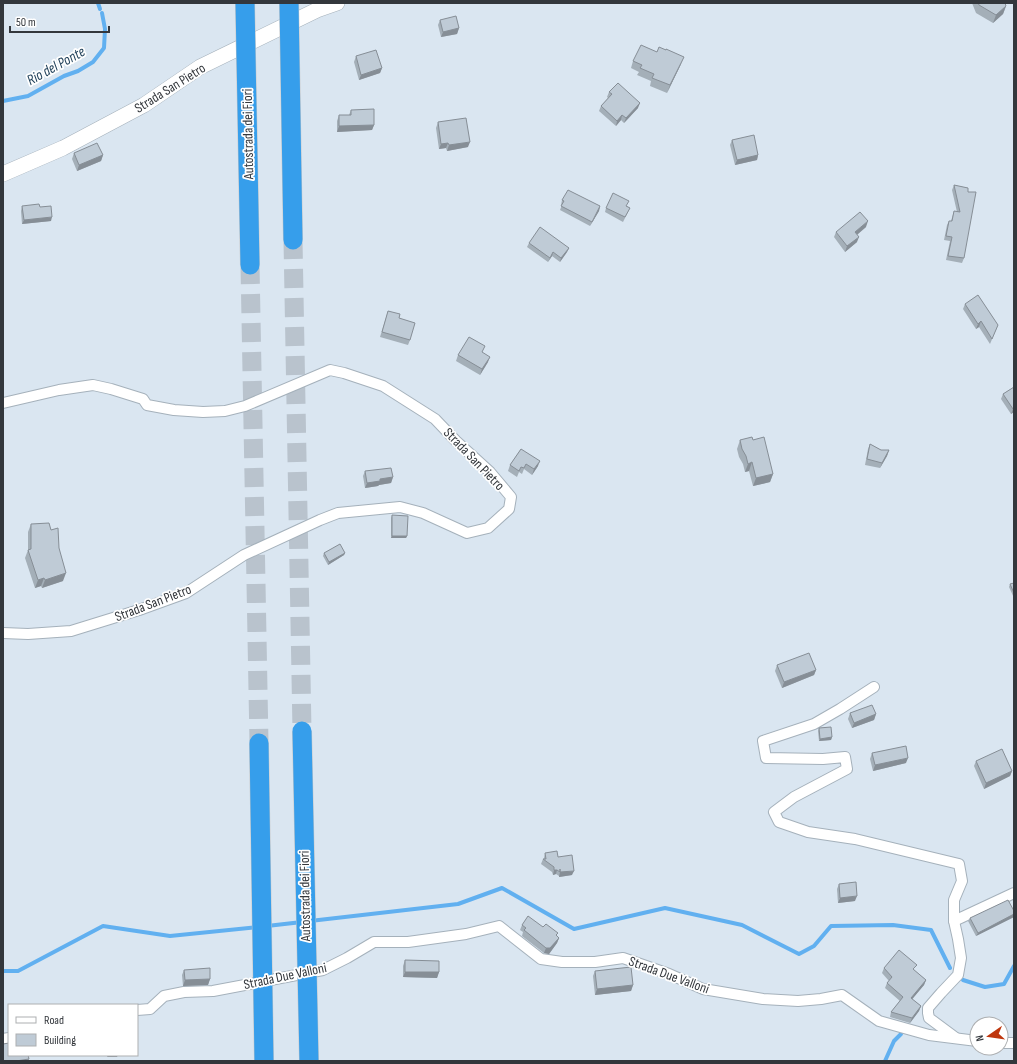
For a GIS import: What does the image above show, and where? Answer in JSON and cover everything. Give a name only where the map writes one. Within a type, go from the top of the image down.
[{"type":"highway","name":"Autostrada dei Fiori","points":[[245,3],[250,265]]},
{"type":"highway","points":[[289,3],[293,240]]},
{"type":"highway","name":"Autostrada dei Fiori","points":[[302,731],[309,1061]]},
{"type":"highway","points":[[259,743],[264,1061]]},
{"type":"street","name":"Strada San Pietro","points":[[3,174],[63,148],[144,105],[200,67],[317,10],[337,3]]},
{"type":"street","name":"Strada San Pietro","points":[[3,403],[59,390],[93,385],[143,399],[147,405],[174,410],[203,412],[225,411],[245,406],[330,370],[358,377],[383,386],[435,419],[456,441],[490,472],[510,497],[509,509],[488,528],[467,533],[423,513],[400,507],[338,513],[244,555],[186,593],[71,631],[28,634],[3,633]]},
{"type":"street","points":[[874,687],[814,724],[763,741],[766,758],[823,759],[845,757],[847,768],[794,797],[774,812],[779,822],[808,832],[855,839],[959,864],[962,881],[954,900],[954,921],[961,958],[958,975],[928,1008],[929,1018],[956,1038]]},
{"type":"street","points":[[954,921],[1014,893]]},
{"type":"street","name":"Strada Due Valloni","points":[[138,1010],[150,1009],[164,996],[184,992],[213,991],[323,970],[374,942],[408,942],[466,934],[499,926],[541,959],[562,962],[594,962],[623,958],[669,974],[703,990],[763,999],[798,1001],[821,999],[842,994],[879,1021],[929,1034],[969,1040]]},
{"type":"building","points":[[978,3],[1005,3],[1006,6],[996,15]]},
{"type":"building","points":[[456,16],[459,28],[443,32],[440,20]]},
{"type":"building","points":[[641,45],[657,52],[659,47],[684,57],[670,85],[652,78],[654,74],[640,68],[642,65],[633,61]]},
{"type":"building","points":[[376,50],[382,68],[361,75],[356,56]]},
{"type":"building","points":[[618,83],[640,103],[626,118],[622,115],[617,121],[601,106],[612,94],[609,92]]},
{"type":"building","points":[[374,109],[374,125],[339,126],[339,115],[351,115],[351,110]]},
{"type":"building","points":[[466,118],[470,142],[449,145],[448,143],[441,144],[438,122]]},
{"type":"building","points":[[754,135],[758,155],[737,160],[732,140]]},
{"type":"building","points":[[97,143],[103,155],[79,165],[74,153]]},
{"type":"building","points":[[954,185],[968,188],[968,192],[976,192],[964,258],[948,256],[952,237],[946,236],[949,221],[952,221],[954,211],[960,212]]},
{"type":"building","points":[[568,190],[600,206],[592,222],[561,206],[564,201],[562,200]]},
{"type":"building","points":[[613,193],[629,201],[626,206],[630,208],[625,217],[606,208]]},
{"type":"building","points":[[39,204],[40,207],[51,206],[52,217],[24,220],[22,206]]},
{"type":"building","points":[[860,212],[868,221],[855,232],[859,237],[847,246],[836,232]]},
{"type":"building","points":[[540,227],[569,248],[561,258],[553,252],[550,258],[529,243]]},
{"type":"building","points":[[978,295],[998,325],[992,339],[981,321],[978,324],[965,304]]},
{"type":"building","points":[[388,311],[400,314],[399,318],[415,323],[410,340],[382,332]]},
{"type":"building","points":[[469,337],[485,346],[482,352],[490,357],[482,369],[458,355]]},
{"type":"building","points":[[1014,387],[1014,408],[1013,409],[1003,394]]},
{"type":"building","points":[[752,437],[753,440],[764,437],[773,474],[756,478],[752,462],[748,464],[740,440]]},
{"type":"building","points":[[870,444],[881,450],[889,450],[882,463],[867,459]]},
{"type":"building","points":[[521,449],[540,461],[534,469],[526,464],[524,468],[521,467],[519,471],[510,465]]},
{"type":"building","points":[[391,468],[393,477],[367,483],[365,471]]},
{"type":"building","points":[[392,515],[408,516],[407,536],[392,536]]},
{"type":"building","points":[[49,523],[51,530],[58,528],[59,548],[66,573],[45,580],[44,578],[38,580],[28,550],[31,549],[31,524]]},
{"type":"building","points":[[340,544],[345,553],[329,562],[324,553]]},
{"type":"building","points":[[1014,583],[1014,593],[1010,584]]},
{"type":"building","points":[[809,653],[816,670],[784,682],[777,665]]},
{"type":"building","points":[[872,705],[876,714],[854,723],[850,713]]},
{"type":"building","points":[[831,727],[832,737],[820,739],[819,728]]},
{"type":"building","points":[[906,746],[908,758],[875,765],[872,753]]},
{"type":"building","points":[[1002,749],[1012,771],[986,783],[976,761]]},
{"type":"building","points":[[557,851],[558,857],[572,855],[574,871],[560,872],[554,870],[554,867],[543,859],[546,859],[545,853]]},
{"type":"building","points":[[856,882],[857,896],[840,898],[839,884]]},
{"type":"building","points":[[1008,900],[1014,914],[978,933],[970,918]]},
{"type":"building","points":[[528,916],[543,927],[546,924],[558,933],[556,935],[559,938],[550,948],[546,948],[524,930],[526,928],[522,925]]},
{"type":"building","points":[[899,950],[917,965],[913,969],[926,980],[911,998],[921,1006],[912,1018],[891,1012],[903,997],[887,983],[892,977],[884,968]]},
{"type":"building","points":[[405,960],[439,961],[439,972],[405,972]]},
{"type":"building","points":[[631,967],[633,985],[597,989],[595,971]]},
{"type":"building","points":[[210,968],[210,979],[185,980],[184,970]]},
{"type":"building","points":[[8,1043],[8,1056],[28,1056],[29,1059],[3,1061],[3,1044]]},
{"type":"waterway","name":"Rio del Ponte","points":[[98,3],[100,9]]},
{"type":"waterway","name":"Rio del Ponte","points":[[3,101],[28,96],[93,62],[104,48],[105,29],[102,13]]},
{"type":"waterway","points":[[310,921],[458,904],[502,888],[574,929],[665,908],[742,925],[799,954],[814,946],[831,926],[893,925],[931,930],[950,968]]},
{"type":"waterway","points":[[267,926],[302,922]]},
{"type":"waterway","points":[[3,971],[18,971],[103,926],[170,936],[258,927]]},
{"type":"waterway","points":[[963,980],[985,987],[1004,984],[1014,966]]},
{"type":"waterway","points":[[885,1061],[894,1041],[901,1034]]},
{"type":"tunnel","points":[[293,240],[302,731]]},
{"type":"tunnel","points":[[250,265],[259,743]]}]
